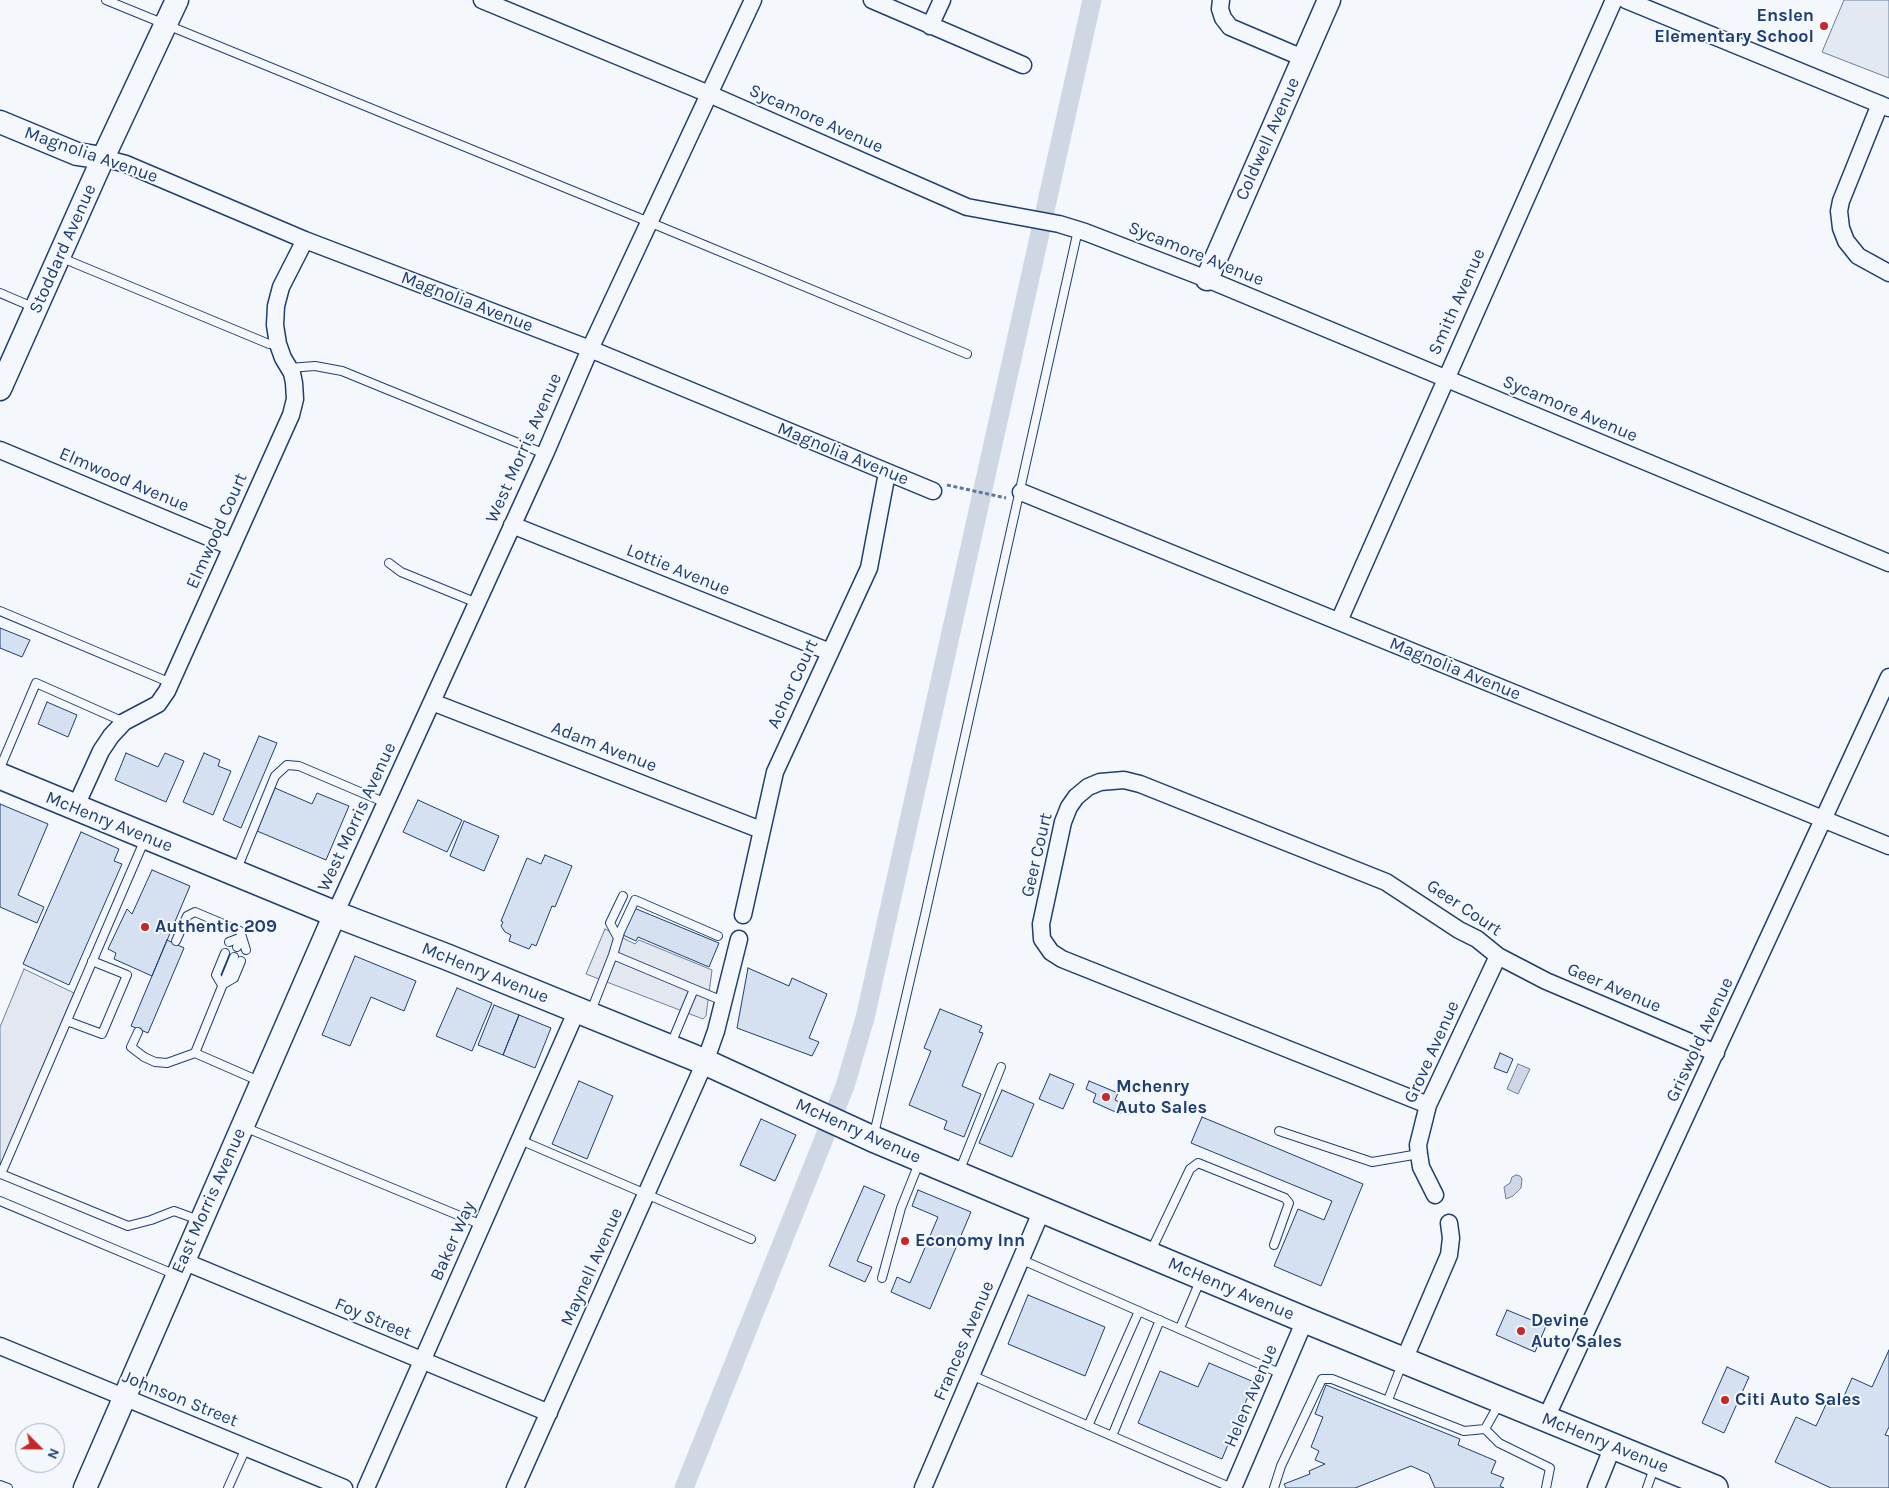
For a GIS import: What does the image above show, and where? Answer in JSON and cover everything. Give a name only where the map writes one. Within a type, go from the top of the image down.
[{"type":"main road","name":"McHenry Avenue","points":[[0,776],[335,914],[669,1047],[920,1159],[1305,1320],[1715,1488]]},
{"type":"street","name":"Stoddard Avenue","points":[[0,389],[103,158],[177,0]]},
{"type":"street","name":"Sycamore Avenue","points":[[482,0],[709,94],[967,207],[1059,224],[1207,279],[1889,563]]},
{"type":"street","name":"West Morris Avenue","points":[[335,914],[545,454],[590,349],[753,0]]},
{"type":"street","points":[[872,0],[1023,65]]},
{"type":"street","points":[[930,26],[942,0]]},
{"type":"street","points":[[1221,0],[1220,9],[1223,18],[1230,27],[1303,58]]},
{"type":"street","name":"Coldwell Avenue","points":[[1207,279],[1329,0]]},
{"type":"street","name":"Smith Avenue","points":[[1338,621],[1614,0]]},
{"type":"street","points":[[1626,0],[1884,106],[1841,200],[1839,211],[1846,241],[1858,256],[1889,273]]},
{"type":"street","name":"Magnolia Avenue","points":[[0,122],[77,154],[126,164],[305,240],[590,349],[933,491]]},
{"type":"street","name":"Elmwood Court","points":[[75,808],[101,751],[124,722],[158,704],[172,683],[291,415],[295,399],[294,383],[290,368],[283,358],[278,344],[275,325],[276,306],[281,287],[305,240]]},
{"type":"street","name":"Elmwood Avenue","points":[[0,450],[232,547]]},
{"type":"street","name":"Achor Court","points":[[743,915],[775,772],[869,568],[887,473]]},
{"type":"street","name":"Magnolia Avenue","points":[[1021,492],[1889,846]]},
{"type":"street","name":"Lottie Avenue","points":[[512,525],[830,652]]},
{"type":"street","name":"Griswold Avenue","points":[[1546,1418],[1716,1053],[1822,819],[1881,701],[1889,677]]},
{"type":"street","name":"Adam Avenue","points":[[432,702],[761,830]]},
{"type":"street","name":"Geer Court","points":[[1428,1105],[1062,959],[1050,952],[1042,939],[1041,924],[1068,807],[1076,797],[1100,782],[1116,779],[1140,784],[1386,882],[1459,930],[1477,939],[1498,956]]},
{"type":"street","name":"East Morris Avenue","points":[[85,1488],[335,914]]},
{"type":"street","points":[[705,1062],[716,1031],[739,939]]},
{"type":"street","name":"Geer Avenue","points":[[1498,956],[1546,981],[1716,1053]]},
{"type":"street","name":"Grove Avenue","points":[[1435,1196],[1421,1167],[1418,1154],[1418,1145],[1428,1105],[1498,956]]},
{"type":"street","name":"Baker Way","points":[[366,1488],[520,1140],[583,1013]]},
{"type":"street","name":"Maynell Avenue","points":[[515,1488],[705,1062]]},
{"type":"street","name":"Frances Avenue","points":[[923,1488],[1042,1210]]},
{"type":"street","points":[[1404,1360],[1449,1255],[1451,1238],[1449,1223]]},
{"type":"street","name":"Foy Street","points":[[180,1268],[422,1361],[549,1413]]},
{"type":"street","name":"Helen Avenue","points":[[1232,1488],[1305,1320]]},
{"type":"street","name":"Johnson Street","points":[[0,1346],[344,1488]]},
{"type":"street","points":[[1596,1488],[1613,1446]]},
{"type":"lane","points":[[106,0],[650,222],[967,354]]},
{"type":"lane","points":[[863,1134],[1021,492],[1078,230]]},
{"type":"lane","points":[[60,257],[269,344],[278,344]]},
{"type":"lane","points":[[0,293],[36,309]]},
{"type":"lane","points":[[290,368],[315,366],[342,371],[545,454]]},
{"type":"lane","points":[[389,563],[402,572],[477,603]]},
{"type":"lane","points":[[0,611],[172,683]]},
{"type":"lane","points":[[0,768],[36,683],[124,722]]},
{"type":"lane","points":[[235,873],[275,776],[288,766],[299,766],[386,803]]},
{"type":"lane","points":[[146,837],[1,1174],[128,1226],[174,1211],[201,1221]]},
{"type":"lane","points":[[618,938],[610,923],[623,896]]},
{"type":"lane","points":[[583,1013],[613,956],[618,938],[635,900],[718,936]]},
{"type":"lane","points":[[176,941],[187,916],[195,912],[240,930],[242,937],[241,949]]},
{"type":"lane","points":[[230,942],[242,937]]},
{"type":"lane","points":[[222,986],[216,974],[225,953]]},
{"type":"lane","points":[[613,956],[723,1001]]},
{"type":"lane","points":[[194,1054],[222,986],[234,978],[237,959]]},
{"type":"lane","points":[[66,1021],[102,1034],[126,975],[92,961]]},
{"type":"lane","points":[[669,1047],[694,989]]},
{"type":"lane","points":[[138,1032],[131,1047],[155,1062],[167,1064],[194,1054],[261,1082]]},
{"type":"lane","points":[[958,1175],[1002,1067]]},
{"type":"lane","points":[[242,1126],[482,1225]]},
{"type":"lane","points":[[1279,1131],[1372,1162],[1418,1154]]},
{"type":"lane","points":[[520,1140],[751,1239]]},
{"type":"lane","points":[[882,1278],[901,1208],[920,1159]]},
{"type":"lane","points":[[1149,1255],[1190,1169],[1198,1163],[1285,1198],[1289,1204],[1274,1245]]},
{"type":"lane","points":[[0,1202],[180,1268]]},
{"type":"lane","points":[[1020,1260],[1282,1374]]},
{"type":"lane","points":[[1180,1328],[1202,1277]]},
{"type":"lane","points":[[1088,1426],[1139,1311]]},
{"type":"lane","points":[[1112,1436],[1160,1320]]},
{"type":"lane","points":[[1388,1400],[1404,1360]]},
{"type":"lane","points":[[971,1375],[1232,1488]]},
{"type":"lane","points":[[1274,1488],[1281,1466],[1322,1379],[1332,1378],[1464,1431],[1485,1429]]},
{"type":"lane","points":[[1485,1429],[1501,1400]]},
{"type":"lane","points":[[1485,1429],[1499,1443],[1550,1468],[1546,1488]]},
{"type":"lane","points":[[228,1488],[246,1448]]},
{"type":"lane","points":[[1646,1488],[1656,1464]]},
{"type":"lane","points":[[0,1485],[8,1488]]},
{"type":"path","points":[[951,485],[998,496]]},
{"type":"shaded area","points":[[1844,0],[1889,0],[1889,78],[1822,52]]},
{"type":"shaded area","points":[[605,929],[635,944],[639,940],[712,970],[706,1016],[703,1019],[586,974]]},
{"type":"shaded area","points":[[24,969],[74,993],[0,1167],[0,1027]]},
{"type":"shaded area","points":[[1518,1064],[1530,1069],[1518,1094],[1507,1089]]},
{"type":"shaded area","points":[[1516,1175],[1522,1179],[1521,1188],[1513,1196],[1506,1199],[1504,1187]]},
{"type":"building","points":[[0,628],[30,640],[22,657],[0,648]]},
{"type":"building","points":[[47,702],[77,715],[68,737],[38,724]]},
{"type":"building","points":[[259,736],[277,743],[241,828],[223,820]]},
{"type":"building","points":[[126,753],[158,767],[165,753],[184,761],[166,802],[115,780]]},
{"type":"building","points":[[204,753],[220,760],[218,766],[231,771],[213,815],[183,802]]},
{"type":"building","points":[[275,788],[312,804],[317,793],[349,806],[326,860],[257,831]]},
{"type":"building","points":[[418,800],[462,820],[447,852],[403,832]]},
{"type":"building","points":[[0,804],[48,824],[18,895],[44,907],[37,923],[0,907]]},
{"type":"building","points":[[464,821],[499,836],[484,871],[450,856]]},
{"type":"building","points":[[81,832],[119,849],[114,861],[122,864],[69,985],[23,964]]},
{"type":"building","points":[[545,855],[572,866],[555,907],[552,906],[536,946],[532,944],[529,949],[509,941],[511,935],[505,932],[501,926],[503,922],[501,921],[527,858],[541,864]]},
{"type":"building","name":"Authentic 209","points":[[152,870],[190,886],[152,976],[114,959],[116,953],[108,949],[127,909],[132,914]]},
{"type":"building","points":[[634,908],[719,943],[709,967],[638,937],[636,941],[623,935]]},
{"type":"building","points":[[167,940],[184,948],[148,1033],[131,1026]]},
{"type":"building","points":[[355,956],[416,981],[404,1011],[371,997],[350,1046],[322,1035]]},
{"type":"building","points":[[748,968],[789,986],[792,978],[827,994],[809,1038],[819,1042],[812,1056],[737,1028]]},
{"type":"building","points":[[457,988],[492,1003],[472,1051],[436,1036]]},
{"type":"building","points":[[494,1005],[519,1015],[503,1055],[478,1045]]},
{"type":"building","points":[[940,1009],[982,1026],[979,1032],[983,1033],[962,1086],[981,1094],[964,1137],[944,1129],[947,1121],[909,1105],[931,1051],[924,1048]]},
{"type":"building","points":[[519,1015],[551,1028],[535,1068],[503,1055]]},
{"type":"building","points":[[1500,1053],[1513,1059],[1507,1073],[1494,1068]]},
{"type":"building","points":[[1050,1074],[1074,1084],[1063,1109],[1039,1099]]},
{"type":"building","points":[[579,1081],[613,1096],[587,1159],[552,1144]]},
{"type":"building","name":"Mchenry Auto Sales","points":[[1089,1081],[1118,1093],[1115,1100],[1124,1104],[1120,1114],[1093,1102],[1096,1094],[1086,1089]]},
{"type":"building","points":[[1002,1090],[1034,1104],[1012,1157],[979,1143]]},
{"type":"building","points":[[1202,1117],[1363,1184],[1321,1286],[1274,1266],[1298,1209],[1324,1220],[1332,1201],[1191,1143]]},
{"type":"building","points":[[761,1119],[796,1135],[775,1181],[740,1165]]},
{"type":"building","points":[[864,1186],[885,1195],[857,1261],[872,1267],[865,1282],[829,1266]]},
{"type":"building","points":[[918,1190],[971,1212],[930,1309],[891,1292],[897,1277],[910,1283],[938,1217],[912,1206]]},
{"type":"building","points":[[1028,1295],[1105,1327],[1085,1376],[1008,1344]]},
{"type":"building","name":"Devine Auto Sales","points":[[1507,1310],[1546,1326],[1535,1352],[1496,1335]]},
{"type":"building","points":[[1889,1350],[1889,1427],[1885,1435],[1889,1436],[1889,1488],[1831,1488],[1775,1462],[1796,1417],[1816,1426],[1829,1398],[1841,1403],[1852,1378],[1872,1387]]},
{"type":"building","points":[[1209,1363],[1254,1382],[1222,1459],[1138,1423],[1160,1371],[1198,1387]]},
{"type":"building","name":"Citi Auto Sales","points":[[1727,1367],[1749,1377],[1724,1433],[1702,1423]]},
{"type":"building","points":[[1326,1385],[1460,1439],[1458,1445],[1496,1461],[1491,1473],[1504,1478],[1500,1486],[1504,1488],[1435,1488],[1429,1474],[1411,1466],[1355,1488],[1286,1488],[1284,1484],[1310,1474],[1309,1471],[1325,1464],[1315,1460],[1319,1451],[1311,1447],[1323,1417],[1315,1414]]},
{"type":"waterway","points":[[684,1488],[845,1086],[865,1018],[1092,0]]},
{"type":"place","name":"Enslen Elementary School","points":[[1824,26]]},
{"type":"place","name":"Authentic 209","points":[[145,927]]},
{"type":"place","name":"Mchenry Auto Sales","points":[[1106,1097]]},
{"type":"place","name":"Economy Inn","points":[[905,1241]]},
{"type":"place","name":"Devine Auto Sales","points":[[1521,1331]]},
{"type":"place","name":"Citi Auto Sales","points":[[1725,1400]]}]
